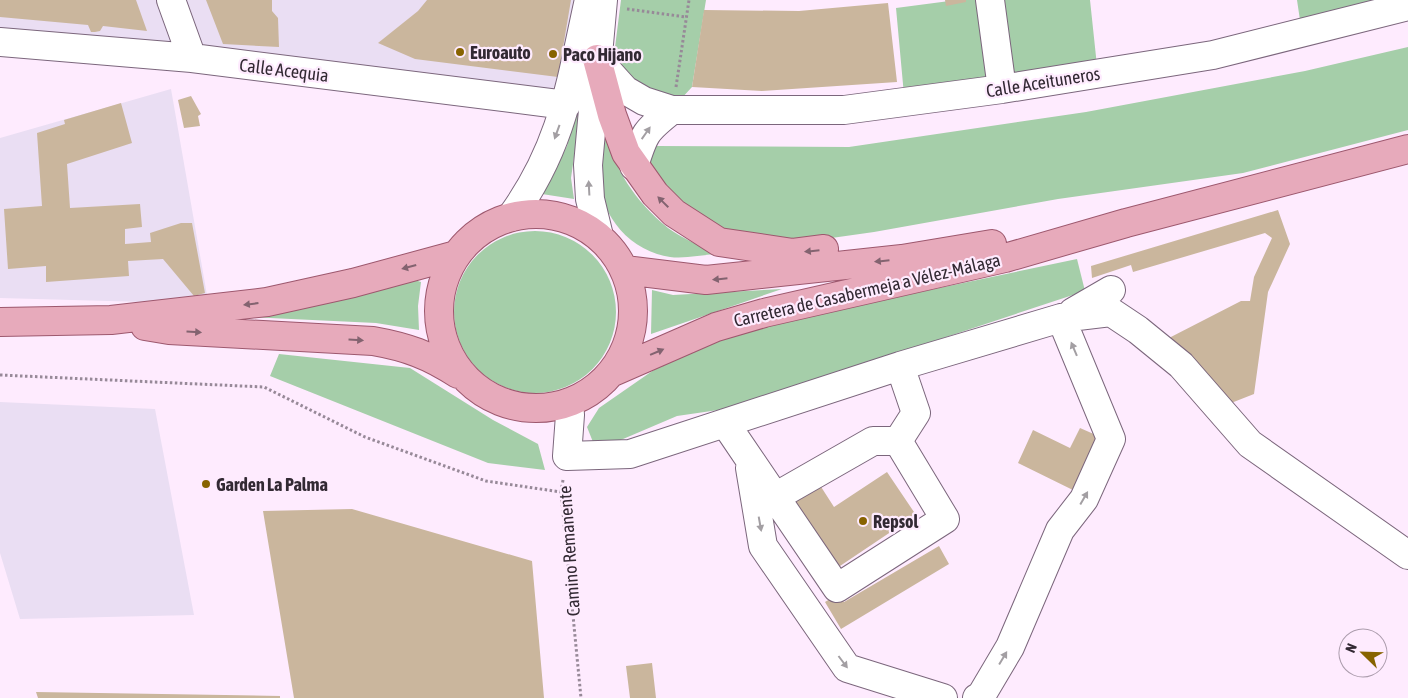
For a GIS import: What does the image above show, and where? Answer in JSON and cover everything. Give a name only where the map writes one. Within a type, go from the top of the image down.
[{"type":"main road","points":[[597,59],[612,115],[626,154],[655,194],[674,213],[719,242],[793,253],[902,241],[965,248]]},
{"type":"main road","name":"Carretera de Casabermeja a Vélez-Málaga","points":[[612,372],[716,327],[764,313],[1006,258],[1126,223],[1408,149]]},
{"type":"main road","points":[[111,320],[169,330],[373,341],[403,346],[434,358],[464,378],[486,396],[512,406],[541,409],[569,403],[593,391],[612,372],[629,340],[633,305],[625,270],[614,251],[599,236],[572,220],[542,213],[511,216],[480,231],[456,255],[442,284],[438,318],[446,350],[464,378]]},
{"type":"main road","name":"Carretera de Casabermeja a Vélez-Málaga","points":[[625,270],[706,280],[902,259],[1126,223]]},
{"type":"main road","points":[[0,322],[111,320],[267,302],[353,283],[456,255]]},
{"type":"street","points":[[171,0],[192,58]]},
{"type":"street","points":[[511,216],[537,178],[548,157],[566,105],[588,0]]},
{"type":"street","points":[[990,0],[1002,89]]},
{"type":"street","points":[[599,236],[590,199],[588,164],[597,59],[615,4]]},
{"type":"street","name":"Calle Aceituneros","points":[[597,59],[625,90],[644,101],[670,99],[844,110],[1002,89],[1213,56],[1399,5]]},
{"type":"street","name":"Calle Acequia","points":[[0,42],[192,58],[566,105]]},
{"type":"street","points":[[634,166],[642,139],[670,99]]},
{"type":"street","points":[[1061,318],[1111,290]]},
{"type":"street","points":[[569,403],[567,456],[630,454],[900,366],[1061,318],[1111,312],[1138,330],[1181,365],[1250,444],[1408,555]]},
{"type":"street","points":[[977,698],[981,696],[1010,647],[1060,530],[1084,499],[1111,439],[1061,318]]},
{"type":"street","points":[[898,441],[916,413],[900,366]]},
{"type":"street","points":[[725,424],[837,588],[945,519],[898,441]]},
{"type":"street","points":[[775,497],[873,441],[898,441]]},
{"type":"street","points":[[749,459],[764,546],[847,668],[943,698]]},
{"type":"street","points":[[1052,504],[1060,530]]},
{"type":"path","points":[[615,4],[628,0]]},
{"type":"path","points":[[670,99],[675,90],[689,0]]},
{"type":"path","points":[[615,4],[686,17]]},
{"type":"path","points":[[615,4],[626,18]]},
{"type":"path","points":[[0,375],[264,387],[365,437],[486,481],[561,492]]},
{"type":"path","name":"Camino Remanente","points":[[567,456],[561,492],[581,698]]},
{"type":"shaded area","points":[[0,0],[579,0],[564,91],[147,40],[0,30]]},
{"type":"shaded area","points":[[171,89],[208,301],[181,303],[0,298],[0,138]]},
{"type":"shaded area","points":[[0,402],[155,409],[194,615],[20,619],[0,553]]},
{"type":"green space","points":[[621,0],[706,0],[692,87],[680,100],[646,94],[613,63]]},
{"type":"green space","points":[[957,0],[1090,0],[1097,66],[904,95],[896,8]]},
{"type":"green space","points":[[1297,0],[1408,0],[1301,27]]},
{"type":"green space","points":[[1408,47],[1408,130],[1243,173],[1058,199],[874,232],[789,244],[732,238],[689,214],[647,170],[656,146],[849,147],[1086,112],[1305,71]]},
{"type":"green space","points":[[586,73],[571,178],[574,199],[542,194],[567,146]]},
{"type":"green space","points":[[604,129],[620,171],[645,206],[673,232],[716,254],[670,257],[654,253],[639,246],[626,236],[607,210],[598,179],[598,163]]},
{"type":"green space","points":[[543,231],[559,234],[573,240],[598,261],[607,274],[613,288],[616,312],[615,328],[607,350],[586,375],[573,384],[559,390],[527,393],[511,390],[497,384],[472,363],[463,350],[457,336],[454,304],[457,288],[463,274],[484,249],[497,240],[511,234]]},
{"type":"green space","points":[[1077,259],[1085,291],[732,408],[677,416],[609,445],[593,442],[587,427],[599,408],[684,349],[777,322]]},
{"type":"green space","points":[[415,280],[421,282],[418,306],[419,330],[376,323],[251,317]]},
{"type":"green space","points":[[782,289],[651,334],[652,290],[673,295]]},
{"type":"green space","points":[[279,354],[410,368],[493,420],[538,444],[545,470],[488,463],[270,376]]},
{"type":"building","points":[[0,0],[136,0],[147,31],[103,26],[100,31],[91,32],[88,25],[0,17]]},
{"type":"building","points":[[206,0],[272,0],[272,11],[278,18],[279,47],[223,44]]},
{"type":"building","points":[[427,0],[571,0],[558,77],[415,59],[378,43],[418,11]]},
{"type":"building","points":[[945,0],[966,0],[966,2],[946,6]]},
{"type":"building","points":[[888,3],[897,82],[762,91],[692,87],[704,10],[799,11]]},
{"type":"building","points":[[191,96],[201,114],[198,116],[200,126],[184,128],[178,100]]},
{"type":"building","points":[[121,103],[132,143],[67,164],[70,208],[140,204],[142,227],[125,229],[125,244],[151,242],[150,233],[181,223],[192,223],[205,293],[194,296],[163,259],[128,261],[129,276],[46,282],[46,266],[8,269],[4,209],[42,206],[37,133],[65,124],[64,120]]},
{"type":"building","points":[[1278,210],[1290,244],[1268,292],[1254,394],[1226,405],[1167,339],[1241,301],[1250,301],[1254,277],[1272,238],[1265,233],[1133,272],[1131,265],[1092,278],[1091,266]]},
{"type":"building","points":[[1080,428],[1105,439],[1079,493],[1018,463],[1033,430],[1070,448]]},
{"type":"building","points":[[887,472],[916,515],[837,568],[789,497],[816,479],[834,507]]},
{"type":"building","points":[[352,509],[532,561],[544,698],[294,698],[263,511]]},
{"type":"building","points":[[939,546],[949,564],[841,629],[825,602],[838,594],[844,602]]},
{"type":"building","points":[[652,663],[656,698],[630,698],[626,666]]},
{"type":"building","points":[[36,692],[280,696],[280,698],[38,698]]},
{"type":"place","name":"Euroauto","points":[[460,52]]},
{"type":"place","name":"Paco Hijano","points":[[553,54]]},
{"type":"place","name":"Garden La Palma","points":[[206,484]]},
{"type":"place","name":"Repsol","points":[[863,521]]}]
